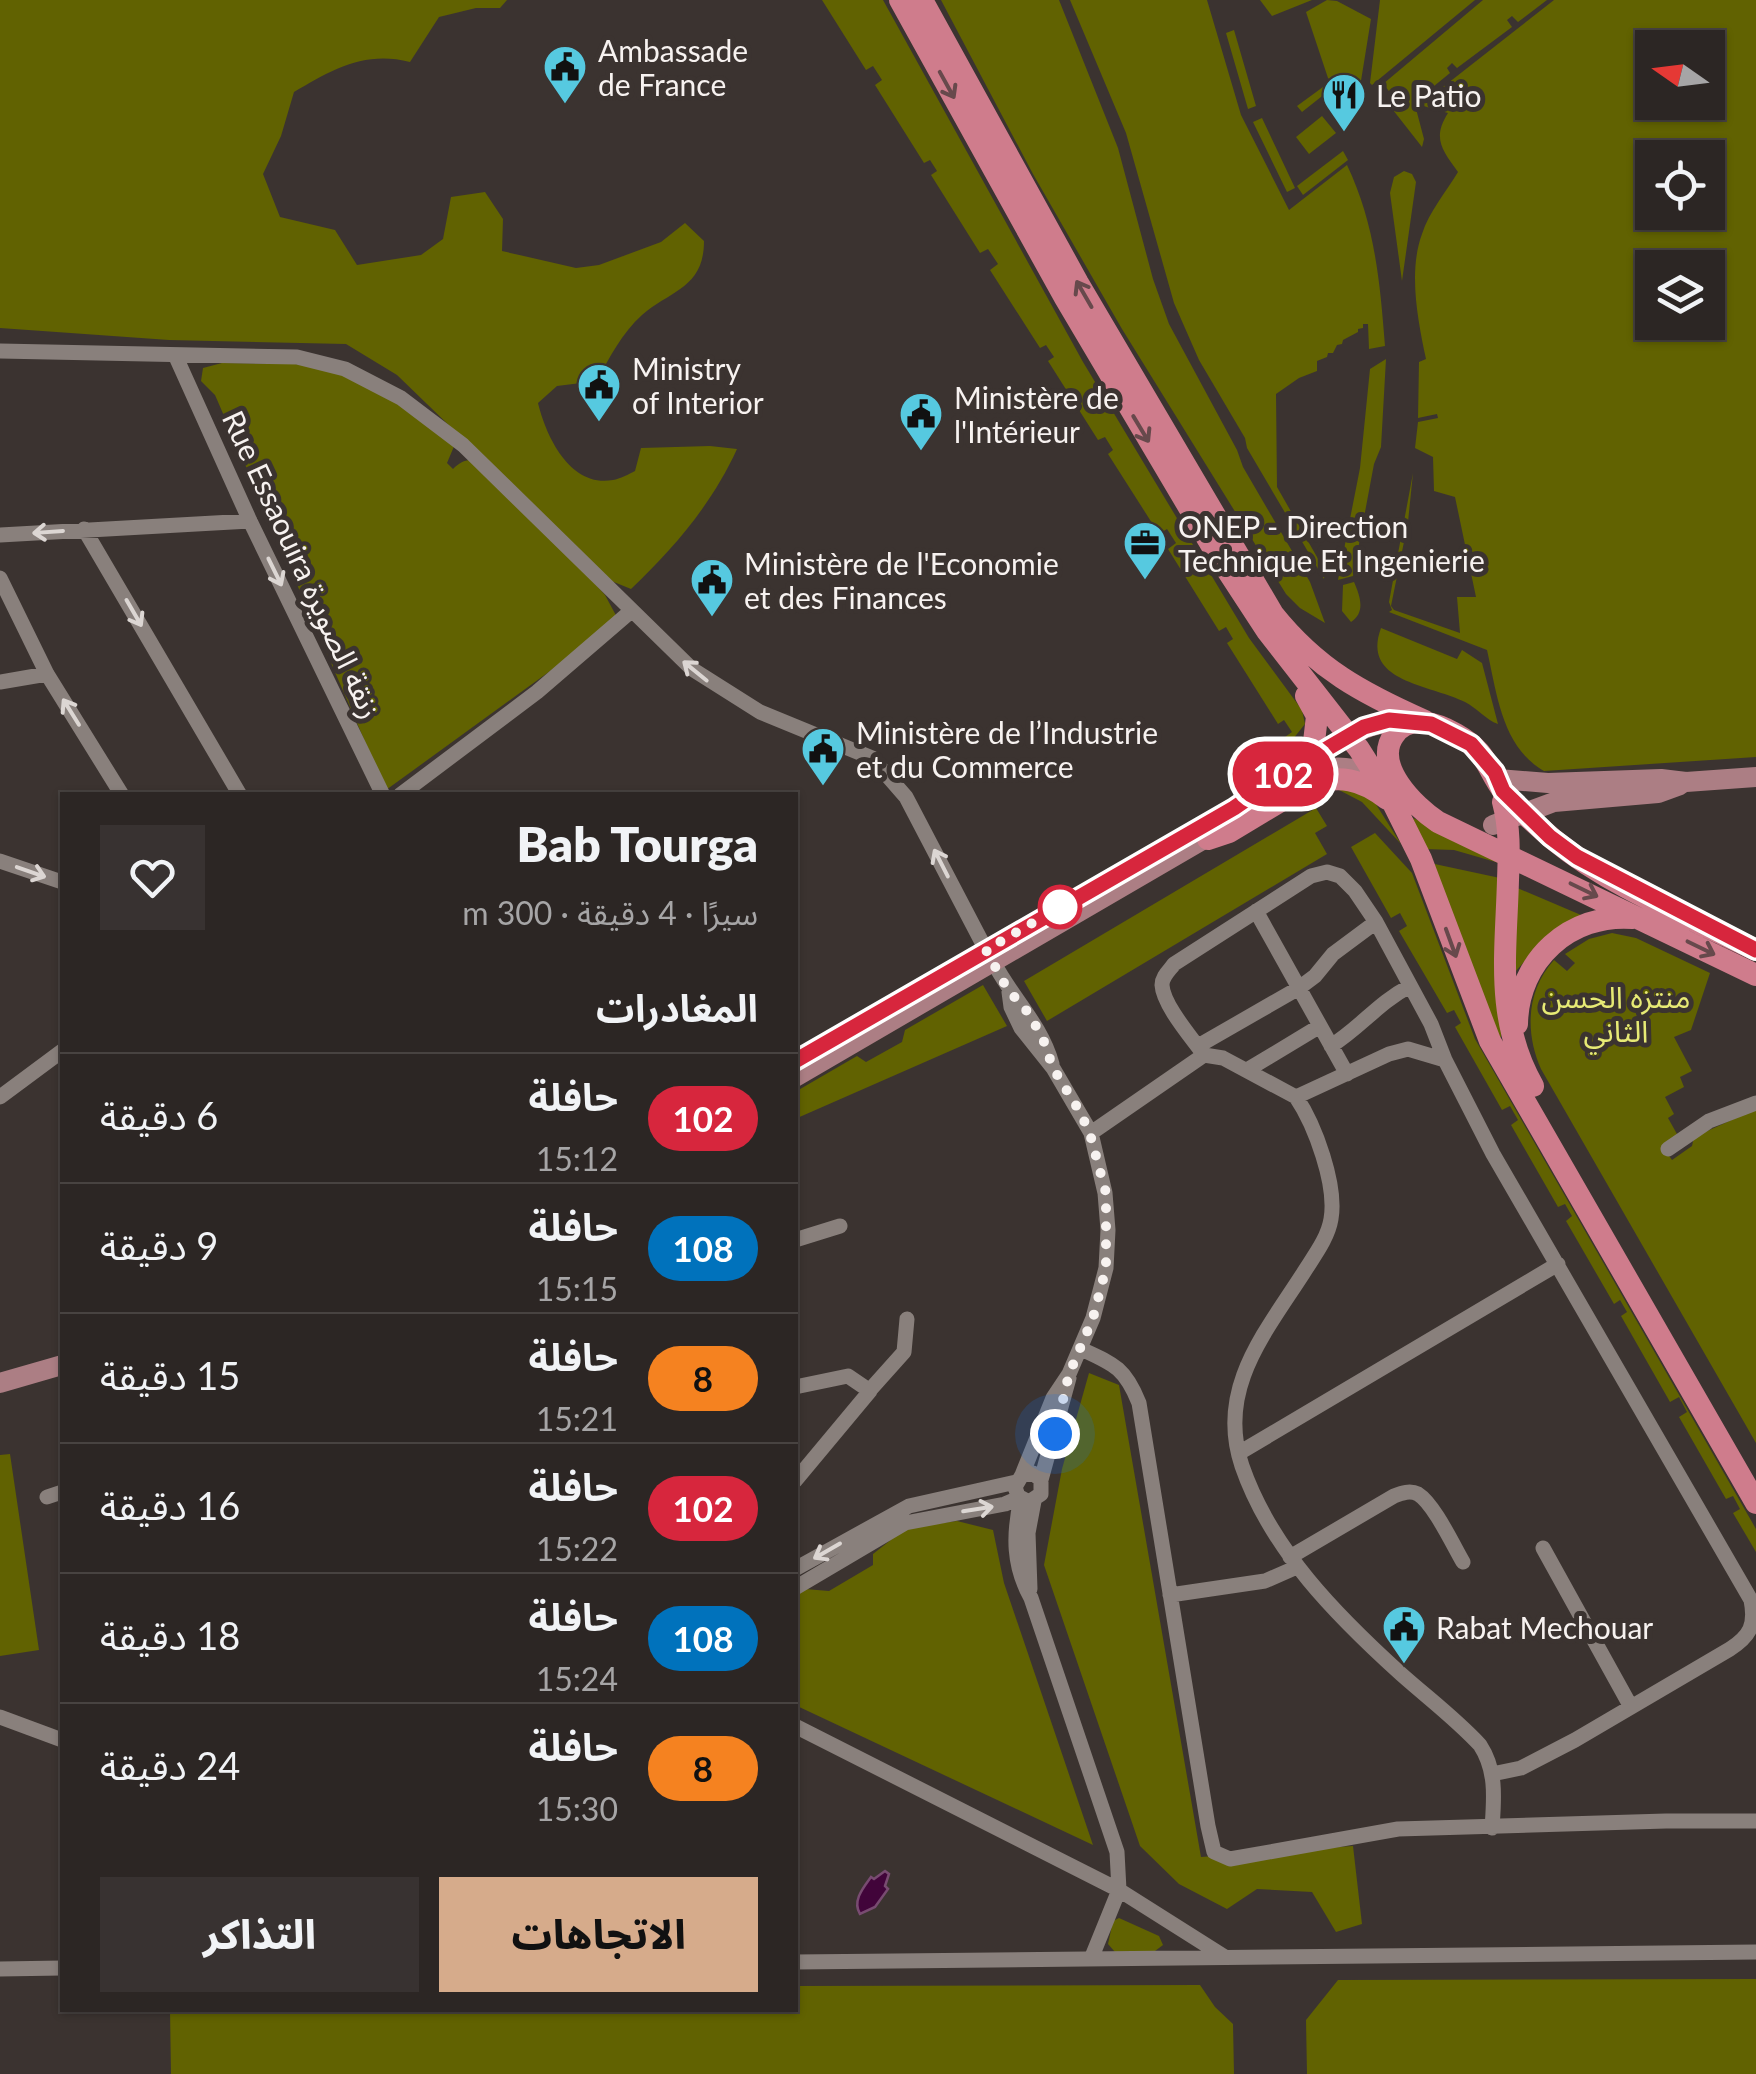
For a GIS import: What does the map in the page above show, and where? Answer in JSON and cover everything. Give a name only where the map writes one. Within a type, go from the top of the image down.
[{"type":"main road","points":[[900,0],[1101,361],[1240,593],[1296,670],[1349,729],[1396,792]]},
{"type":"main road","points":[[922,0],[1078,283],[1273,614],[1312,657],[1337,676],[1471,744],[1505,804],[1590,866],[1756,950]]},
{"type":"main road","points":[[798,1075],[1220,814],[1230,802],[1297,772],[1318,728],[1317,716],[1300,688],[1296,670]]},
{"type":"main road","points":[[1314,742],[1380,722],[1418,720]]},
{"type":"main road","points":[[1418,720],[1395,733],[1388,747],[1389,762],[1396,792],[1490,1041],[1756,1503]]},
{"type":"main road","points":[[798,1059],[1208,839],[1229,832],[1349,729]]},
{"type":"main road","points":[[1297,772],[1326,779],[1346,778],[1396,792],[1463,834],[1756,975]]},
{"type":"main road","points":[[1463,834],[1476,833],[1505,804],[1548,783],[1756,777]]},
{"type":"main road","points":[[1505,804],[1658,793],[1686,782]]},
{"type":"main road","points":[[1505,804],[1506,1011],[1518,1057],[1756,1476]]},
{"type":"main road","points":[[1518,1057],[1520,996],[1530,970],[1546,949],[1566,933],[1591,922],[1646,920]]},
{"type":"main road","points":[[0,1383],[60,1366]]},
{"type":"street","points":[[0,351],[266,355],[312,360],[361,376],[401,398],[462,445],[630,612],[712,684],[789,726],[872,758],[906,797],[1009,992],[1023,1005],[1042,1036],[1053,1068],[1090,1134],[1106,1193],[1108,1246],[1100,1294],[1081,1349],[1053,1398],[1022,1491],[1030,1598],[1118,1852],[1119,1890],[1091,1959]]},
{"type":"street","name":"Rue Essaouira زنقة الصويرة","points":[[176,356],[250,521],[382,792]]},
{"type":"street","points":[[0,535],[250,521]]},
{"type":"street","points":[[84,529],[238,792]]},
{"type":"street","points":[[0,578],[47,674],[120,792]]},
{"type":"street","points":[[404,792],[537,692],[630,612]]},
{"type":"street","points":[[0,682],[47,674]]},
{"type":"street","points":[[0,861],[60,881]]},
{"type":"street","points":[[1492,1774],[1521,1768],[1745,1639],[1755,1614],[1751,1600],[1692,1496],[1493,1154],[1431,1024],[1376,922],[1355,891],[1340,876],[1327,872],[1311,876],[1174,964],[1162,985],[1201,1050],[1296,1097],[1333,1194],[1332,1215],[1314,1256],[1267,1326],[1239,1384],[1234,1421],[1239,1453],[1268,1521],[1294,1562],[1363,1638],[1472,1736],[1486,1755],[1492,1774],[1492,1828]]},
{"type":"street","points":[[1256,912],[1347,1074]]},
{"type":"street","points":[[1090,1134],[1201,1050],[1299,988],[1333,954],[1376,922]]},
{"type":"street","points":[[1331,1046],[1355,1031],[1385,999],[1410,986]]},
{"type":"street","points":[[1247,1070],[1320,1026]]},
{"type":"street","points":[[1296,1097],[1408,1049],[1445,1060]]},
{"type":"street","points":[[0,1098],[60,1053]]},
{"type":"street","points":[[1668,1149],[1708,1120],[1756,1103]]},
{"type":"street","points":[[798,1239],[840,1226]]},
{"type":"street","points":[[1239,1453],[1558,1264]]},
{"type":"street","points":[[798,1477],[904,1352],[907,1319]]},
{"type":"street","points":[[1081,1349],[1119,1368],[1130,1379],[1139,1403],[1208,1826],[1218,1856],[1245,1858],[1398,1829],[1666,1820],[1756,1821]]},
{"type":"street","points":[[798,1567],[909,1506],[1022,1491],[1042,1494],[1041,1480],[1069,1374]]},
{"type":"street","points":[[798,1386],[848,1376],[870,1390]]},
{"type":"street","points":[[798,1586],[905,1522],[1005,1504],[1022,1491]]},
{"type":"street","points":[[1170,1595],[1265,1581],[1394,1496],[1411,1492],[1430,1507],[1463,1562]]},
{"type":"street","points":[[1543,1548],[1631,1707]]},
{"type":"street","points":[[0,1717],[60,1739]]},
{"type":"street","points":[[798,1728],[1119,1890],[1224,1958]]},
{"type":"street","points":[[798,1962],[1756,1952]]},
{"type":"street","points":[[0,1969],[60,1968]]},
{"type":"green space","points":[[0,0],[507,0],[500,8],[476,8],[439,17],[410,62],[363,60],[294,92],[281,136],[263,174],[280,217],[335,230],[357,265],[421,255],[443,239],[451,197],[485,192],[503,219],[502,251],[576,268],[599,265],[661,242],[685,223],[704,241],[703,257],[692,278],[635,322],[597,381],[557,386],[538,403],[562,457],[584,476],[598,480],[616,479],[635,471],[641,448],[737,449],[704,507],[631,589],[609,580],[397,375],[346,344],[169,340],[0,328]]},
{"type":"green space","points":[[822,0],[883,0],[1083,362],[1249,638],[1302,710],[1305,724],[1289,744],[1285,737],[1292,732],[1284,720],[1278,724],[1227,643],[1233,639],[1226,627],[1219,631],[1168,549],[1176,543],[1167,529],[1159,534],[1108,454],[1113,450],[1105,437],[1098,440],[1048,361],[1054,357],[1046,345],[1040,348],[990,270],[998,264],[988,249],[980,253],[931,175],[937,171],[930,160],[924,163],[875,85],[882,80],[873,66],[866,70]]},
{"type":"green space","points":[[941,0],[1059,0],[1118,148],[1169,324],[1243,467],[1310,582],[1325,623],[1286,594],[1122,329],[1033,174]]},
{"type":"green space","points":[[1070,0],[1207,0],[1241,115],[1289,210],[1347,165],[1370,231],[1385,346],[1369,349],[1368,324],[1363,324],[1333,353],[1317,361],[1317,371],[1276,394],[1277,487],[1325,571],[1324,579],[1199,360],[1174,303],[1126,133]]},
{"type":"green space","points":[[1260,0],[1312,0],[1272,16]]},
{"type":"green space","points":[[1327,0],[1337,1],[1371,19],[1360,87],[1336,85],[1328,78],[1306,12]]},
{"type":"green space","points":[[1380,0],[1475,0],[1372,85]]},
{"type":"green space","points":[[1483,0],[1547,0],[1518,22],[1512,16],[1507,20],[1512,27],[1457,68],[1452,63],[1447,68],[1450,73],[1417,100],[1422,147],[1393,110],[1400,104],[1383,84]]},
{"type":"green space","points":[[1554,0],[1756,0],[1756,757],[1544,771],[1530,761],[1510,734],[1487,650],[1389,612],[1413,473],[1408,522],[1391,606],[1460,633],[1457,597],[1476,597],[1455,497],[1434,491],[1433,457],[1415,448],[1418,422],[1438,418],[1437,414],[1418,418],[1419,362],[1426,359],[1416,296],[1416,264],[1429,218],[1458,172],[1441,144],[1441,130],[1448,113],[1420,105]]},
{"type":"green space","points":[[1234,30],[1256,106],[1248,109],[1226,33]]},
{"type":"green space","points":[[1323,87],[1341,93],[1352,105],[1346,110],[1339,109],[1326,93],[1302,112],[1297,106]]},
{"type":"green space","points":[[1322,116],[1336,133],[1309,154],[1296,137]]},
{"type":"green space","points":[[1262,118],[1295,188],[1287,192],[1253,122]]},
{"type":"green space","points":[[1343,151],[1348,160],[1303,195],[1297,186]]},
{"type":"green space","points":[[1404,171],[1412,174],[1416,182],[1402,281],[1390,193],[1394,177]]},
{"type":"green space","points":[[1386,359],[1381,447],[1374,464],[1353,576],[1338,580],[1360,468],[1370,369]]},
{"type":"green space","points":[[222,363],[295,364],[349,370],[455,444],[447,463],[453,469],[472,460],[492,469],[605,595],[619,621],[386,790],[215,395],[201,381],[203,368]]},
{"type":"green space","points":[[1354,582],[1360,609],[1351,622],[1342,611],[1343,585]]},
{"type":"green space","points":[[1381,628],[1457,659],[1462,650],[1482,663],[1498,724],[1465,702],[1402,679],[1389,670],[1380,660],[1377,646]]},
{"type":"green space","points":[[1340,783],[1372,798],[1401,844],[1362,802],[1339,790]]},
{"type":"green space","points":[[1316,808],[1327,826],[1315,833],[1327,854],[1047,1021],[1024,981]]},
{"type":"green space","points":[[1413,818],[1500,857],[1499,863],[1454,850],[1424,849]]},
{"type":"green space","points":[[1375,833],[1412,873],[1475,1039],[1756,1529],[1756,1552],[1733,1513],[1740,1509],[1733,1496],[1726,1499],[1679,1417],[1687,1412],[1679,1397],[1670,1402],[1621,1316],[1627,1312],[1620,1300],[1614,1304],[1566,1221],[1572,1216],[1565,1204],[1558,1207],[1511,1125],[1518,1120],[1510,1106],[1502,1110],[1455,1027],[1461,1023],[1454,1010],[1447,1013],[1399,931],[1407,926],[1400,913],[1391,918],[1351,847]]},
{"type":"green space","points":[[1430,863],[1500,878],[1501,1037],[1499,1037]]},
{"type":"green space","points":[[1515,887],[1581,915],[1548,935],[1515,972]]},
{"type":"green space","name":"منتزه الحسن الثاني","points":[[1612,933],[1636,938],[1710,973],[1691,1030],[1674,1037],[1692,1071],[1680,1077],[1684,1087],[1665,1097],[1674,1114],[1668,1118],[1677,1134],[1662,1146],[1672,1160],[1692,1146],[1694,1137],[1756,1109],[1756,1443],[1541,1069],[1532,1041],[1533,999],[1545,972],[1554,960],[1567,971],[1575,963],[1565,954],[1589,939]]},
{"type":"green space","points":[[983,985],[1007,1026],[798,1118],[798,1090],[857,1056],[866,1062],[902,1042],[905,1030]]},
{"type":"green space","points":[[1089,1373],[1119,1385],[1201,1857],[1353,1846],[1362,1924],[1336,1932],[1312,1892],[1257,1889],[1227,1909],[1179,1884],[1140,1846],[1044,1565],[1062,1469]]},
{"type":"green space","points":[[10,1454],[39,1650],[0,1656],[0,1455]]},
{"type":"green space","points":[[957,1521],[993,1530],[1004,1583],[1093,1845],[798,1706],[798,1593],[805,1589],[829,1591],[873,1565],[873,1554],[906,1528]]},
{"type":"green space","points":[[1119,1918],[1159,1936],[1163,1945],[1155,1951],[1115,1952],[1108,1944],[1113,1921]]},
{"type":"green space","points":[[1756,1979],[1756,2074],[1307,2074],[1306,2020],[1338,1980]]},
{"type":"green space","points":[[1200,1985],[1233,2024],[1234,2074],[171,2074],[170,2012],[798,2012],[798,1986]]},
{"type":"shaded area","points":[[885,1871],[889,1874],[885,1886],[888,1889],[875,1907],[860,1914],[857,1904],[862,1890],[871,1877],[874,1879]]},
{"type":"tunnel","points":[[1287,759],[1291,757]]},
{"type":"bus line","name":"102","points":[[798,1059],[1234,808],[1348,736],[1389,720],[1431,724],[1459,736],[1488,762],[1503,791],[1563,847],[1590,866],[1756,950]]},
{"type":"place","name":"Ambassade de France","points":[[565,105]]},
{"type":"place","name":"Le Patio","points":[[1344,133]]},
{"type":"place","name":"Ministry of Interior","points":[[599,423]]},
{"type":"place","name":"Ministère de l'Intérieur","points":[[921,452]]},
{"type":"place","name":"ONEP - Direction Technique Et Ingenierie","points":[[1145,581]]},
{"type":"place","name":"Ministère de l'Economie et des Finances","points":[[712,618]]},
{"type":"place","name":"Ministère de l’Industrie et du Commerce","points":[[823,787]]},
{"type":"place","name":"Rabat Mechouar","points":[[1404,1665]]},
{"type":"route","points":[[1055,1434],[1069,1374],[1093,1318],[1106,1268],[1106,1193],[1080,1112],[1053,1068],[1042,1036],[1023,1005],[1009,992],[986,950],[1060,907]]}]
